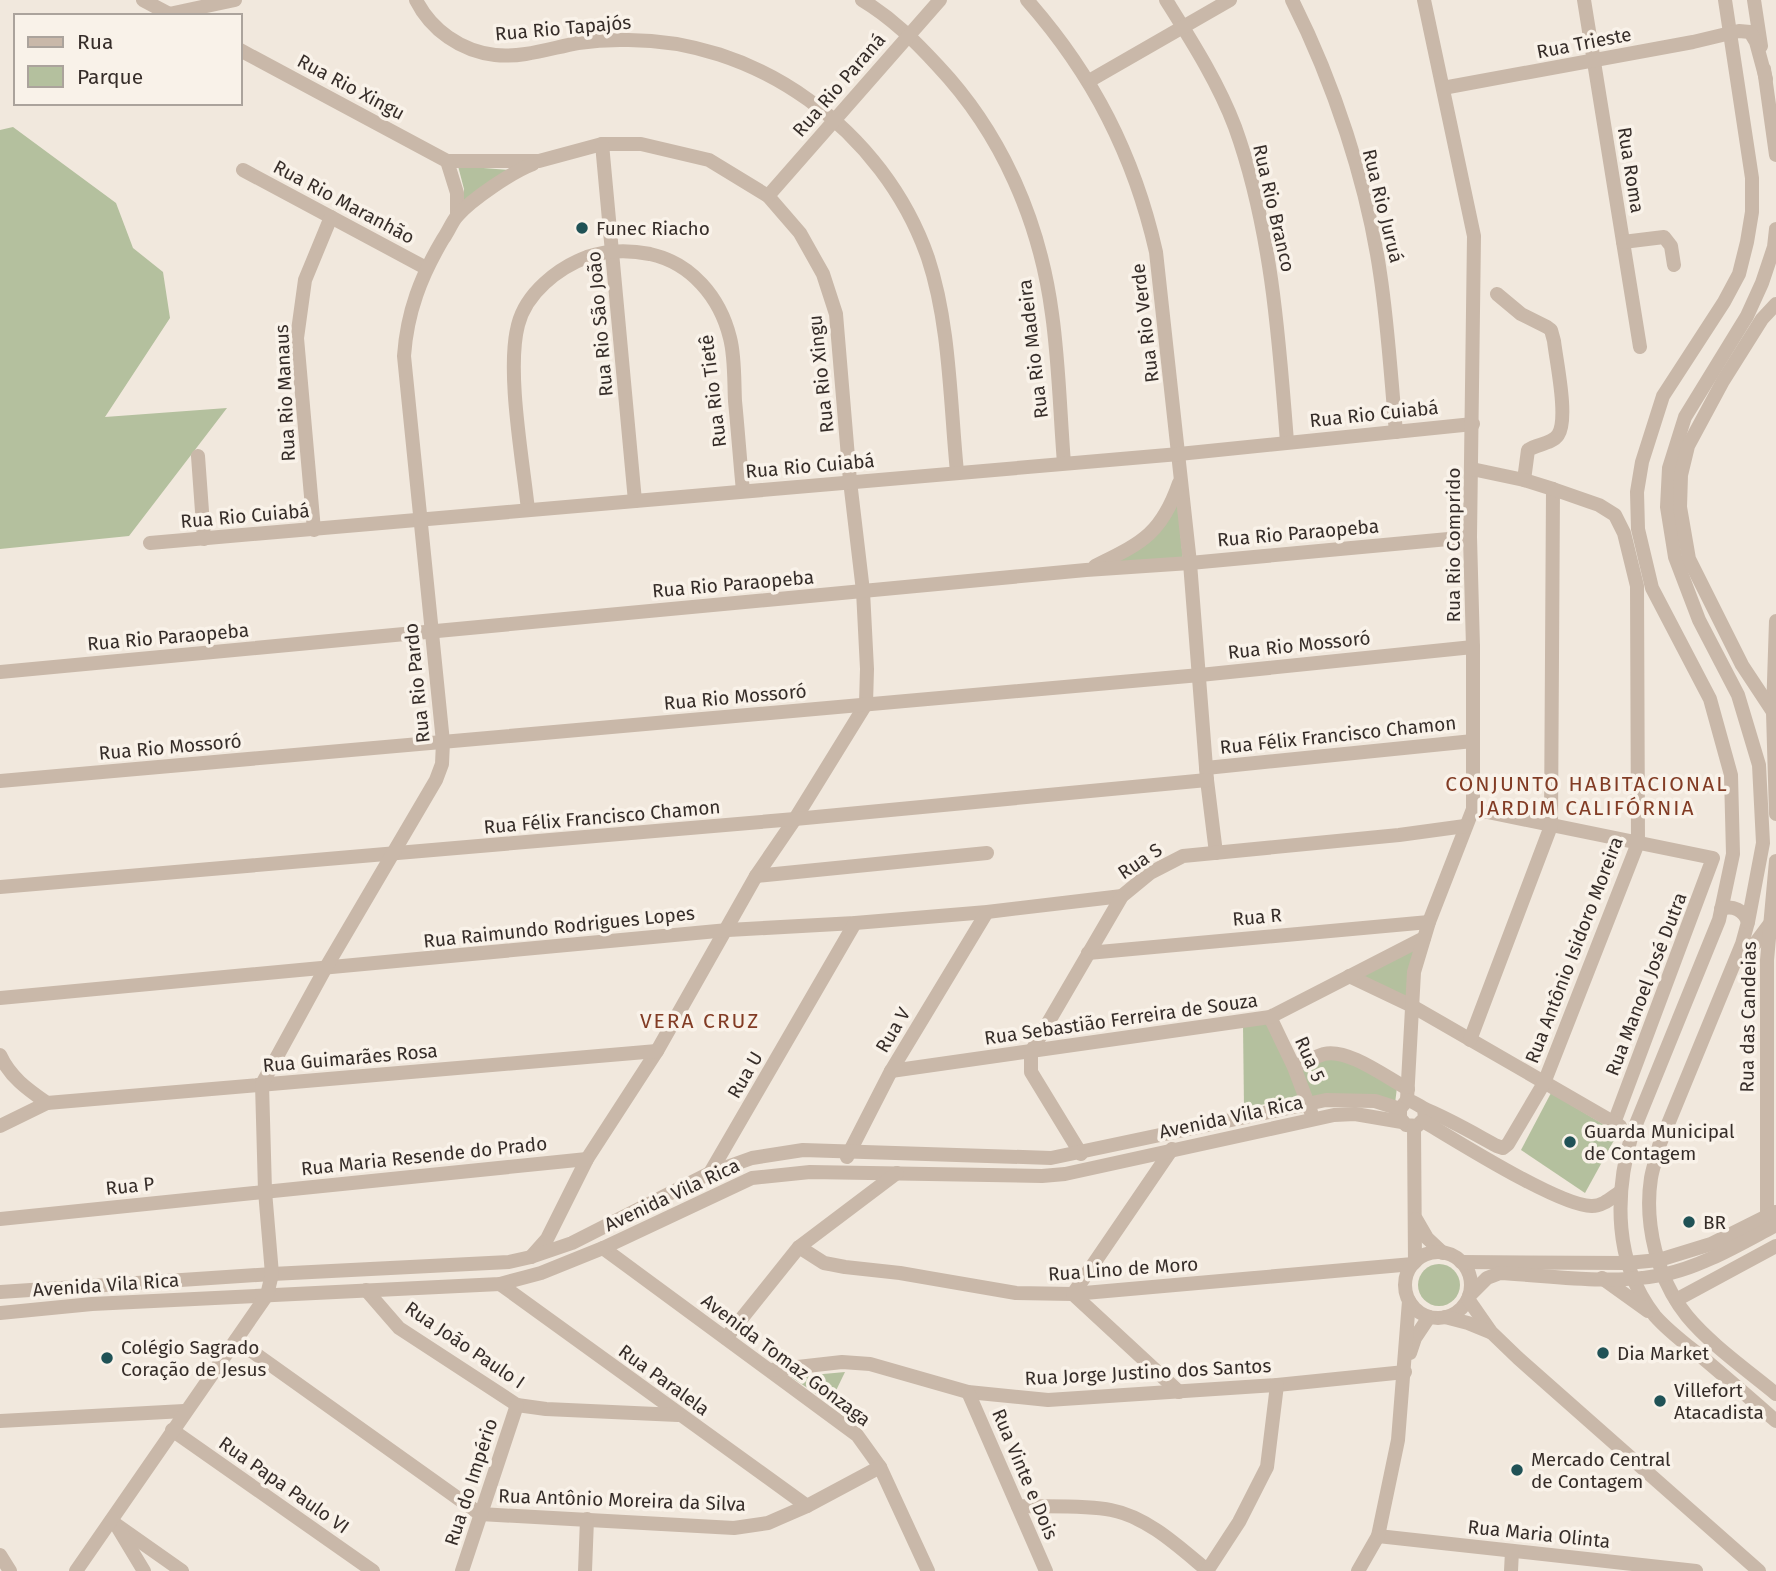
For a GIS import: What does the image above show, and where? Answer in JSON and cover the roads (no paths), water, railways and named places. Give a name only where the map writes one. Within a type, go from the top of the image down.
[{"type":"street","points":[[143,0],[169,14]]},
{"type":"street","points":[[175,14],[237,0]]},
{"type":"street","name":"Rua Rio Tapajós","points":[[416,0],[422,13],[438,30],[455,43],[477,51],[496,55],[525,54],[582,43],[622,40],[660,42],[708,51],[754,68],[783,83],[835,120],[867,153],[892,186],[911,219],[927,257],[939,297],[957,472]]},
{"type":"street","name":"Rua Rio Madeira","points":[[862,0],[881,11],[909,35],[974,107],[1024,199],[1052,314],[1064,463]]},
{"type":"street","name":"Rua Rio Paraná","points":[[768,196],[940,0]]},
{"type":"street","name":"Rua Rio Verde","points":[[1027,0],[1056,33],[1089,82],[1124,148],[1148,216],[1156,252],[1190,563],[1216,853]]},
{"type":"street","name":"Rua Rio Branco","points":[[1166,0],[1217,90],[1234,126],[1248,171],[1268,260],[1277,316],[1287,442]]},
{"type":"street","points":[[1089,82],[1230,0]]},
{"type":"street","name":"Rua Rio Juruá","points":[[1292,0],[1307,29],[1332,95],[1361,184],[1380,272],[1396,432]]},
{"type":"street","name":"Rua Roma","points":[[1584,0],[1640,347]]},
{"type":"street","points":[[1655,1316],[1633,1279],[1627,1263],[1620,1192],[1623,1165],[1632,1133],[1719,920],[1733,854],[1731,775],[1710,699],[1652,588],[1637,529],[1637,492],[1642,462],[1663,396],[1740,274],[1747,242],[1752,212],[1752,178],[1725,0]]},
{"type":"street","points":[[1754,0],[1766,79]]},
{"type":"street","name":"Rua Rio Comprido","points":[[1414,1263],[1411,1107],[1413,972],[1429,922],[1473,809],[1470,537],[1474,236],[1423,5]]},
{"type":"street","points":[[1730,34],[1750,32],[1756,42],[1774,109],[1776,155]]},
{"type":"street","name":"Rua Trieste","points":[[1443,88],[1730,34]]},
{"type":"street","name":"Rua Rio Xingu","points":[[242,51],[447,161],[539,161],[603,144],[640,144],[709,160],[768,196],[800,233],[823,274],[836,314],[850,481],[863,591],[866,704]]},
{"type":"street","name":"Rua Rio São João","points":[[603,144],[635,501]]},
{"type":"street","points":[[447,161],[457,193],[457,216]]},
{"type":"street","name":"Rua Rio Pardo","points":[[261,1084],[436,780],[442,764],[443,742],[404,356],[405,333],[411,305],[426,268],[457,216],[501,181],[539,161]]},
{"type":"street","name":"Rua Rio Maranhão","points":[[243,170],[426,268]]},
{"type":"street","name":"Rua Rio Manaus","points":[[314,530],[297,338],[305,280],[331,217]]},
{"type":"street","points":[[1748,945],[1748,922],[1763,843],[1759,765],[1738,695],[1699,620],[1675,557],[1667,507],[1669,468],[1685,417],[1752,305],[1770,259],[1776,229]]},
{"type":"street","points":[[1623,242],[1664,237],[1671,246],[1674,265]]},
{"type":"street","name":"Rua Rio Tietê","points":[[528,510],[515,383],[514,349],[518,324],[532,298],[568,265],[612,251],[636,251],[662,257],[685,268],[707,289],[721,312],[730,338],[743,491]]},
{"type":"street","points":[[1497,294],[1521,314],[1551,330],[1554,341],[1561,428],[1553,439],[1528,450],[1524,480]]},
{"type":"street","points":[[1773,712],[1742,665],[1689,559],[1680,507],[1682,475],[1688,446],[1723,381],[1762,320],[1776,304]]},
{"type":"street","name":"Rua Rio Cuiabá","points":[[150,543],[1179,453],[1473,424]]},
{"type":"street","points":[[198,456],[204,539]]},
{"type":"street","points":[[1470,1040],[1551,826],[1553,489],[1472,469]]},
{"type":"street","points":[[1086,570],[1130,549],[1156,529],[1165,516],[1180,478]]},
{"type":"street","name":"Rua Antônio Isidoro Moreira","points":[[1411,1107],[1441,1114],[1497,1146],[1503,1147],[1507,1144],[1544,1083],[1638,843],[1637,586],[1624,533],[1615,515],[1599,505],[1553,489]]},
{"type":"street","name":"Rua Rio Paraopeba","points":[[0,672],[1086,570],[1470,537]]},
{"type":"street","points":[[1776,621],[1773,712],[1776,814]]},
{"type":"street","name":"Rua Rio Mossoró","points":[[0,781],[1200,675],[1473,647]]},
{"type":"street","points":[[531,1257],[547,1239],[587,1159],[657,1051],[728,930],[756,876],[795,819],[866,704]]},
{"type":"street","name":"Rua Félix Francisco Chamon","points":[[0,887],[795,819],[1207,774],[1473,741]]},
{"type":"street","points":[[1473,809],[1638,843]]},
{"type":"street","name":"Rua S","points":[[1031,1052],[1122,896],[1150,873],[1183,856],[1432,832],[1465,826]]},
{"type":"street","points":[[1432,832],[1457,847]]},
{"type":"street","name":"Rua Manoel José Dutra","points":[[1614,1123],[1713,858],[1638,843]]},
{"type":"street","points":[[756,876],[986,853]]},
{"type":"street","name":"Rua das Candeias","points":[[1773,1218],[1767,960],[1776,861]]},
{"type":"street","name":"Rua Raimundo Rodrigues Lopes","points":[[0,998],[728,930],[987,912],[1122,896]]},
{"type":"street","points":[[1721,909],[1736,909],[1746,916],[1748,922]]},
{"type":"street","name":"Rua V","points":[[838,1172],[891,1071],[987,912]]},
{"type":"street","name":"Rua R","points":[[1088,953],[1429,922]]},
{"type":"street","name":"Rua U","points":[[710,1173],[855,923]]},
{"type":"street","points":[[1769,925],[1748,945],[1659,1146],[1651,1177],[1649,1203],[1651,1234],[1676,1300],[1700,1330],[1776,1394]]},
{"type":"street","name":"Rua Sebastião Ferreira de Souza","points":[[891,1071],[1270,1017],[1424,938]]},
{"type":"street","points":[[1748,945],[1762,951],[1767,960]]},
{"type":"street","points":[[1349,975],[1412,1006],[1632,1133]]},
{"type":"street","name":"Rua 5","points":[[1270,1017],[1294,1067],[1313,1119]]},
{"type":"street","name":"Rua Guimarães Rosa","points":[[47,1102],[657,1051]]},
{"type":"street","points":[[1031,1052],[1031,1072],[1081,1154]]},
{"type":"street","points":[[1294,1067],[1325,1054],[1338,1053],[1353,1058],[1411,1107]]},
{"type":"street","points":[[0,1055],[12,1075],[47,1102],[0,1126]]},
{"type":"street","points":[[76,1571],[113,1522],[184,1412],[267,1295],[272,1274],[265,1191],[261,1084]]},
{"type":"street","name":"Avenida Vila Rica","points":[[0,1292],[509,1262],[572,1243],[710,1173],[752,1158],[803,1150],[1051,1158],[1081,1154],[1326,1100],[1361,1099],[1411,1107],[1516,1174],[1576,1203],[1596,1207],[1620,1192]]},
{"type":"street","name":"Avenida Vila Rica","points":[[0,1313],[80,1305],[500,1284],[541,1273],[603,1248],[752,1178],[787,1173],[838,1172],[1042,1176],[1065,1174],[1313,1119],[1411,1107]]},
{"type":"street","points":[[1172,1149],[1073,1294],[1179,1392]]},
{"type":"street","name":"Rua Maria Resende do Prado","points":[[265,1191],[587,1159]]},
{"type":"street","points":[[726,1338],[799,1247],[897,1172]]},
{"type":"street","name":"Rua P","points":[[0,1219],[265,1191]]},
{"type":"street","points":[[1414,1214],[1427,1238],[1443,1253]]},
{"type":"street","points":[[1446,1317],[1459,1311],[1487,1278],[1500,1273],[1633,1279],[1773,1218]]},
{"type":"street","points":[[1461,1262],[1627,1263],[1662,1268],[1691,1266],[1773,1218]]},
{"type":"street","points":[[552,1229],[560,1239],[572,1243]]},
{"type":"street","points":[[1676,1300],[1776,1246]]},
{"type":"street","name":"Rua Lino de Moro","points":[[799,1247],[824,1263],[1016,1293],[1073,1294],[1414,1263]]},
{"type":"street","name":"Avenida Tomaz Gonzaga","points":[[603,1248],[858,1435],[880,1466],[926,1570]]},
{"type":"street","points":[[1358,1571],[1378,1536],[1398,1440],[1409,1301],[1405,1283],[1414,1263],[1424,1255],[1443,1253],[1454,1256],[1461,1262],[1469,1276],[1469,1297],[1491,1332],[1759,1571]]},
{"type":"street","points":[[1676,1300],[1691,1266]]},
{"type":"street","points":[[1602,1278],[1655,1316],[1776,1421]]},
{"type":"street","name":"Rua Paralela","points":[[500,1284],[807,1506]]},
{"type":"street","name":"Rua João Paulo I","points":[[366,1290],[399,1328],[517,1405],[546,1409],[679,1415]]},
{"type":"street","points":[[1409,1301],[1429,1317],[1446,1317],[1491,1332]]},
{"type":"street","points":[[1405,1368],[1415,1338],[1429,1317]]},
{"type":"street","name":"Rua Antônio Moreira da Silva","points":[[236,1340],[480,1514],[734,1528],[768,1523],[807,1506],[880,1466]]},
{"type":"street","name":"Rua Jorge Justino dos Santos","points":[[771,1370],[842,1362],[870,1364],[968,1392],[1048,1401],[1277,1385],[1405,1368]]},
{"type":"street","points":[[1018,1506],[1110,1509],[1152,1527],[1208,1571],[1267,1467],[1277,1385]]},
{"type":"street","name":"Rua Vinte e Dois","points":[[968,1392],[1046,1571]]},
{"type":"street","name":"Rua do Império","points":[[462,1571],[517,1405]]},
{"type":"street","points":[[0,1421],[184,1412]]},
{"type":"street","name":"Rua Papa Paulo VI","points":[[172,1430],[373,1571]]},
{"type":"street","points":[[585,1571],[587,1520]]},
{"type":"street","points":[[113,1522],[144,1571]]},
{"type":"street","points":[[113,1522],[182,1571]]},
{"type":"street","name":"Rua Maria Olinta","points":[[1378,1536],[1640,1567],[1696,1571]]},
{"type":"street","points":[[1511,1571],[1512,1551]]},
{"type":"street","points":[[0,1555],[10,1571]]},
{"type":"place","name":"Funec Riacho","points":[[582,228]]},
{"type":"place","name":"Guarda Municipal de Contagem","points":[[1570,1142]]},
{"type":"place","name":"BR","points":[[1689,1222]]},
{"type":"place","name":"Dia Market","points":[[1603,1353]]},
{"type":"place","name":"Colégio Sagrado Coração de Jesus","points":[[107,1358]]},
{"type":"place","name":"Villefort Atacadista","points":[[1660,1401]]},
{"type":"place","name":"Mercado Central de Contagem","points":[[1517,1470]]},
{"type":"district","name":"CONJUNTO HABITACIONAL JARDIM CALIFÓRNIA","points":[[1587,796]]},
{"type":"district","name":"VERA CRUZ","points":[[700,1021]]}]
